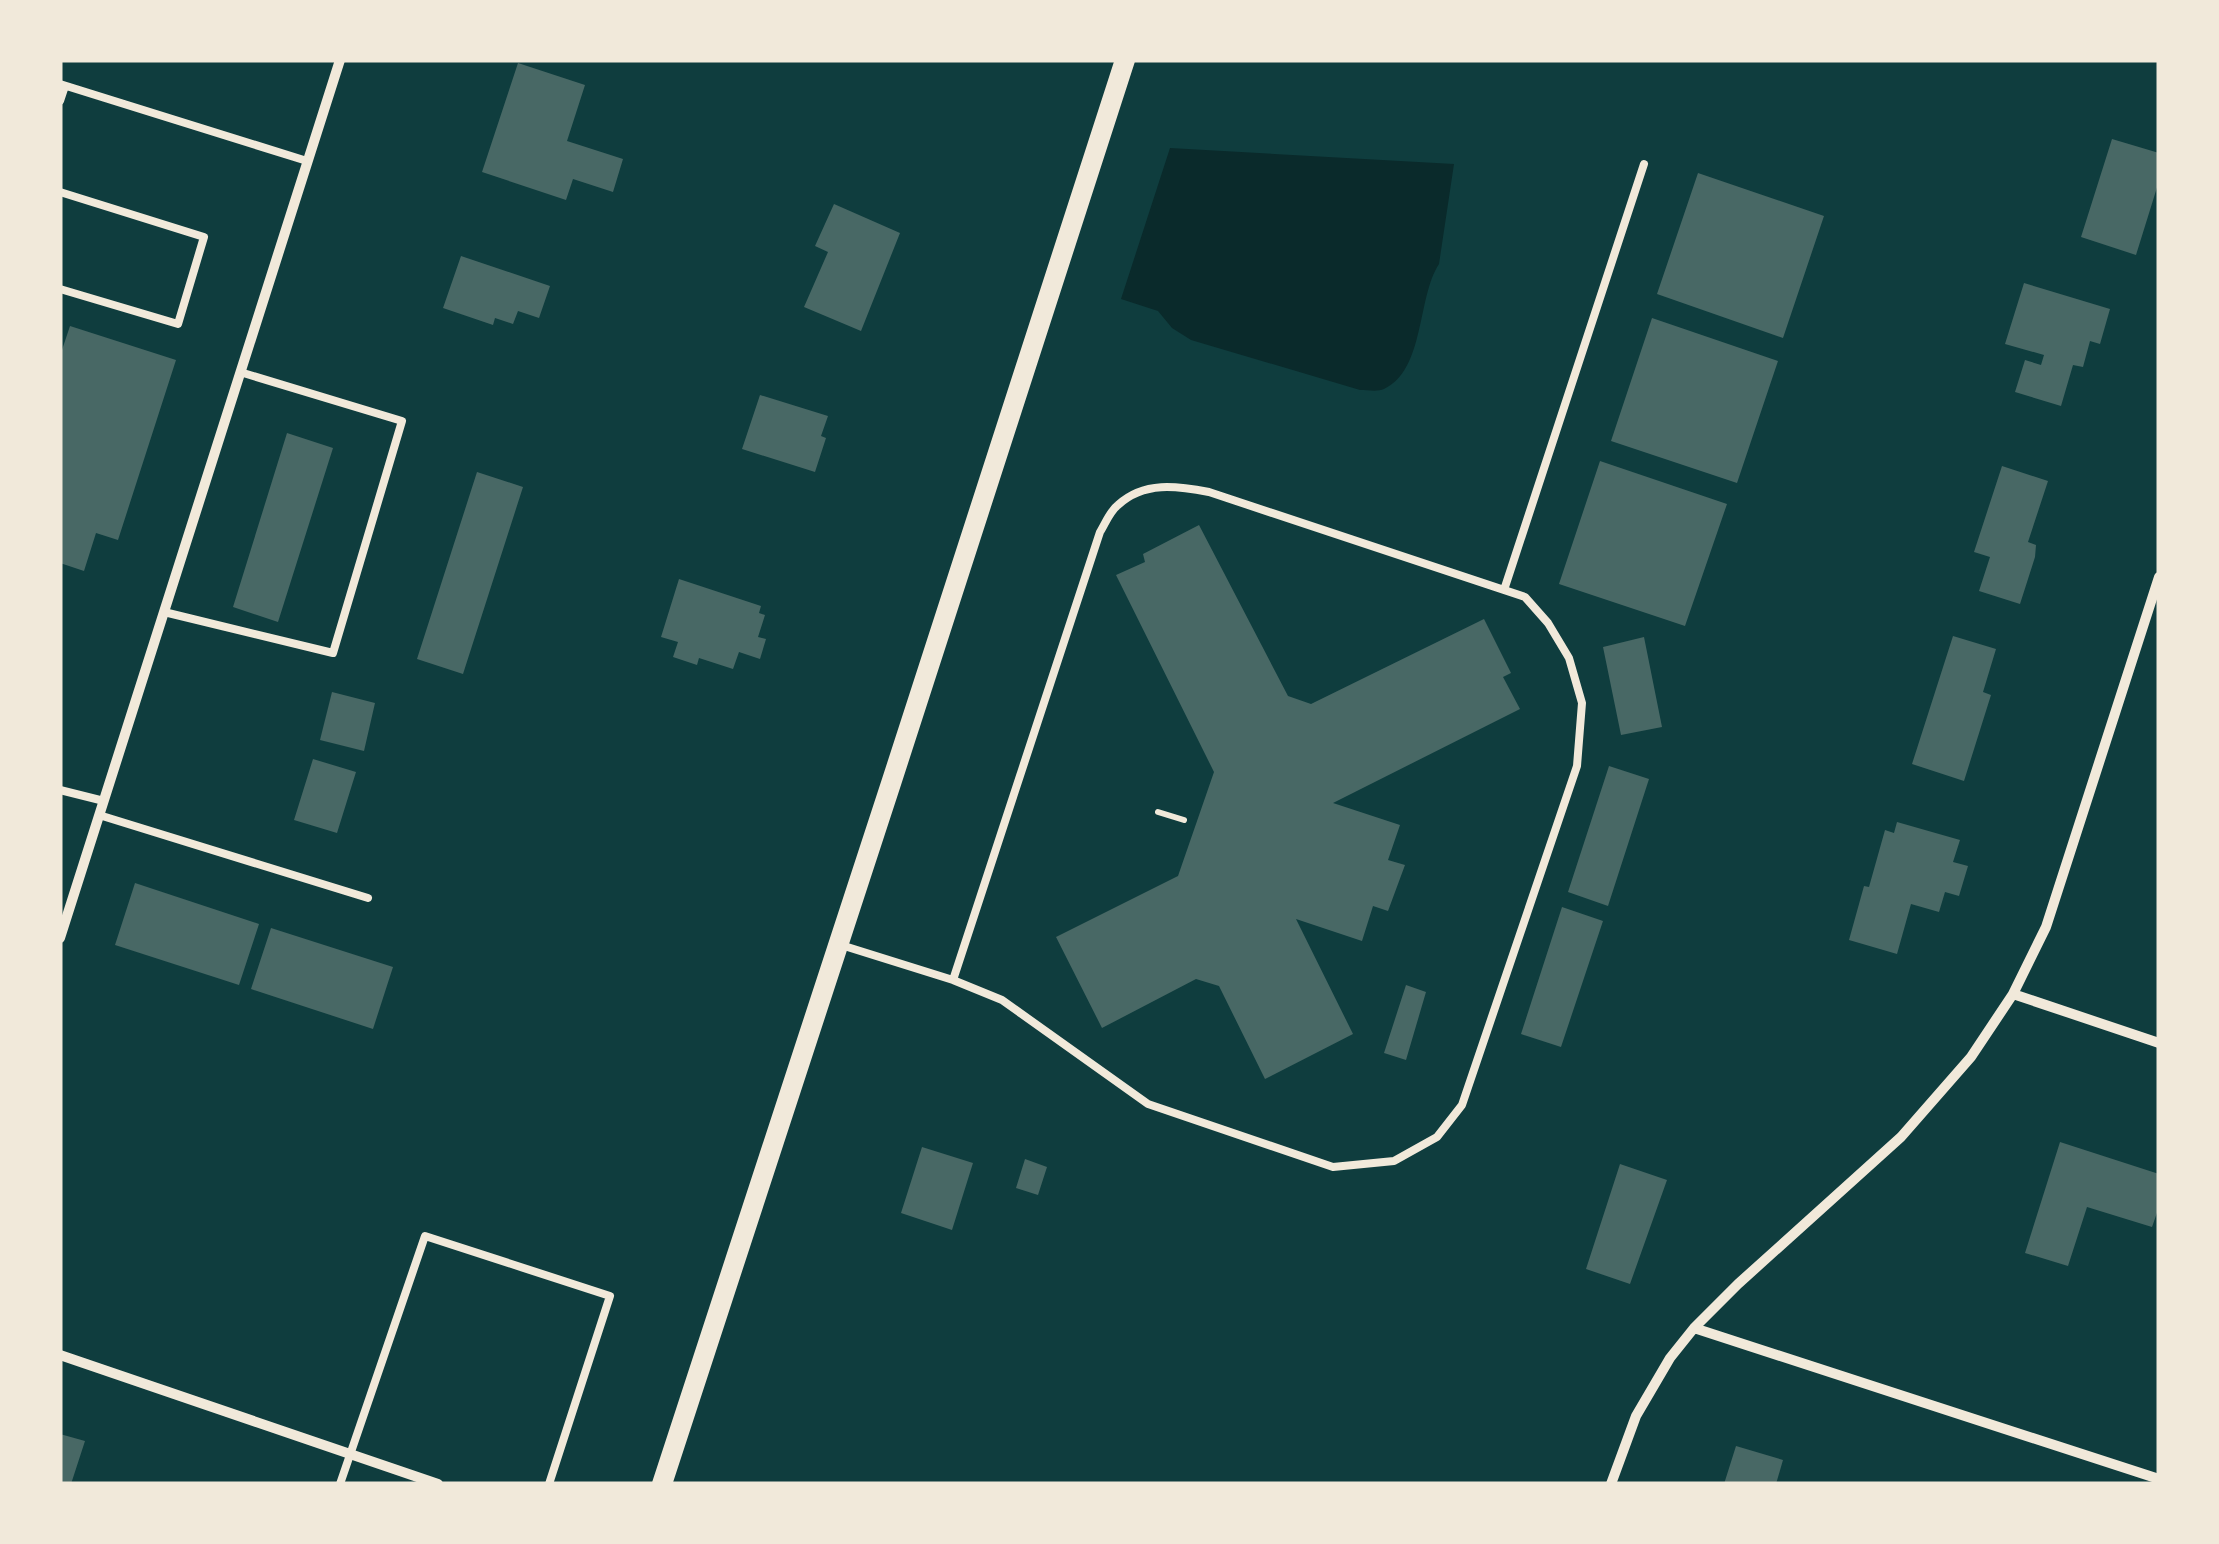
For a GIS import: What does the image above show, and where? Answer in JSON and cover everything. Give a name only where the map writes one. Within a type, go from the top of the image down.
[{"type":"main road","points":[[662,1484],[962,574],[1124,60]]},
{"type":"street","points":[[60,938],[340,60]]},
{"type":"street","points":[[1611,1484],[1636,1416],[1670,1358],[1694,1328],[1901,1137],[1971,1057],[2014,994],[2046,926],[2159,577]]},
{"type":"street","points":[[2014,994],[2159,1043]]},
{"type":"street","points":[[1694,1328],[2159,1479]]},
{"type":"street","points":[[60,1355],[438,1484]]},
{"type":"lane","points":[[60,101],[62,85],[307,161]]},
{"type":"lane","points":[[1504,590],[1644,164]]},
{"type":"lane","points":[[60,192],[204,237],[178,324],[60,289]]},
{"type":"lane","points":[[164,612],[333,654],[402,421],[240,372]]},
{"type":"lane","points":[[837,944],[1002,1000],[1148,1104],[1333,1166],[1394,1160],[1437,1138],[1462,1105],[1577,766],[1582,703],[1570,658],[1548,623],[1525,597],[1209,492],[1169,485],[1148,490],[1118,505],[1100,532],[952,980]]},
{"type":"lane","points":[[60,790],[104,801]]},
{"type":"lane","points":[[99,814],[368,898]]},
{"type":"lane","points":[[340,1484],[425,1236],[610,1296],[549,1484]]},
{"type":"path","points":[[1158,812],[1184,820]]},
{"type":"water","points":[[1170,148],[1454,164],[1439,264],[1414,350],[1397,380],[1382,390],[1360,390],[1191,340],[1172,328],[1158,311],[1121,299]]},
{"type":"building","points":[[518,63],[585,85],[567,141],[623,159],[613,192],[573,179],[566,200],[482,172]]},
{"type":"building","points":[[2112,139],[2159,153],[2159,181],[2136,255],[2081,237]]},
{"type":"building","points":[[1698,173],[1824,216],[1783,338],[1657,294]]},
{"type":"building","points":[[834,204],[900,233],[861,331],[804,307],[828,252],[815,246]]},
{"type":"building","points":[[461,256],[550,286],[539,318],[518,311],[513,324],[495,318],[493,325],[443,308]]},
{"type":"building","points":[[2024,283],[2110,309],[2100,344],[2090,341],[2083,367],[2073,365],[2061,406],[2015,392],[2025,360],[2041,365],[2044,355],[2005,344]]},
{"type":"building","points":[[1652,318],[1778,361],[1737,483],[1611,441]]},
{"type":"building","points":[[70,326],[176,360],[118,540],[96,533],[84,571],[60,563],[60,356]]},
{"type":"building","points":[[760,395],[828,416],[821,436],[826,438],[815,472],[742,449]]},
{"type":"building","points":[[287,433],[333,448],[278,622],[233,607]]},
{"type":"building","points":[[1600,461],[1727,504],[1685,626],[1559,584]]},
{"type":"building","points":[[2002,466],[2048,481],[2028,542],[2036,545],[2035,557],[2020,604],[1979,591],[1990,557],[1974,552]]},
{"type":"building","points":[[477,472],[523,487],[463,674],[417,659]]},
{"type":"building","points":[[1199,525],[1288,696],[1311,704],[1484,619],[1511,673],[1503,677],[1520,709],[1333,803],[1400,825],[1388,860],[1405,865],[1388,911],[1373,906],[1362,941],[1296,919],[1353,1034],[1265,1079],[1219,986],[1196,979],[1102,1028],[1056,937],[1178,876],[1214,772],[1116,575],[1145,562],[1143,554]]},
{"type":"building","points":[[679,579],[761,606],[759,613],[765,615],[758,637],[766,639],[760,659],[739,652],[733,669],[699,658],[697,665],[673,657],[678,642],[661,637]]},
{"type":"building","points":[[1953,636],[1996,649],[1983,692],[1991,695],[1964,781],[1912,764]]},
{"type":"building","points":[[1644,637],[1662,727],[1621,735],[1603,647]]},
{"type":"building","points":[[332,692],[375,703],[364,751],[320,740]]},
{"type":"building","points":[[313,759],[356,772],[337,833],[294,820]]},
{"type":"building","points":[[1609,766],[1649,779],[1608,906],[1568,892]]},
{"type":"building","points":[[1897,822],[1960,840],[1953,862],[1968,866],[1959,896],[1945,892],[1939,912],[1911,904],[1897,954],[1849,940],[1885,830],[1894,833]]},
{"type":"building","points":[[135,883],[259,924],[239,985],[115,945]]},
{"type":"building","points":[[1562,907],[1603,921],[1561,1047],[1521,1034]]},
{"type":"building","points":[[271,928],[393,967],[373,1029],[251,989]]},
{"type":"building","points":[[1406,985],[1426,992],[1406,1060],[1384,1053]]},
{"type":"building","points":[[2060,1142],[2159,1174],[2159,1207],[2152,1227],[2087,1207],[2068,1266],[2025,1253]]},
{"type":"building","points":[[922,1147],[973,1163],[952,1230],[901,1213]]},
{"type":"building","points":[[1025,1159],[1047,1167],[1038,1195],[1016,1188]]},
{"type":"building","points":[[1620,1164],[1667,1180],[1630,1284],[1586,1269]]},
{"type":"building","points":[[60,1434],[85,1441],[71,1484],[60,1484]]},
{"type":"building","points":[[1736,1446],[1783,1460],[1776,1484],[1724,1484]]}]
